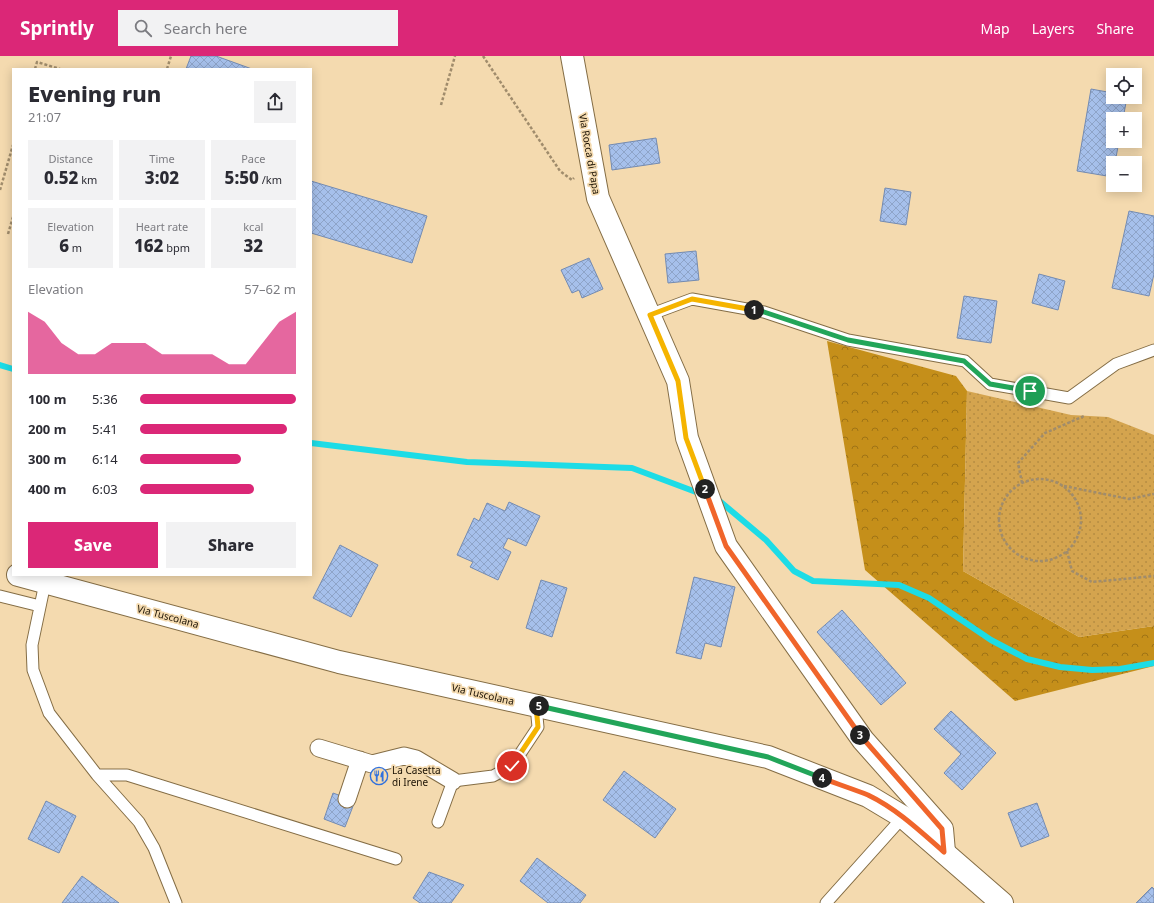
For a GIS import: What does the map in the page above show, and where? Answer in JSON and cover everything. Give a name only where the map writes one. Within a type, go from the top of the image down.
[{"type":"main road","name":"Via Rocca di Papa","points":[[572,56],[598,198],[678,381],[686,438],[726,546],[863,740],[942,829],[944,852]]},
{"type":"main road","points":[[0,569],[12,574]]},
{"type":"main road","name":"Via Tuscolana","points":[[21,576],[340,662],[768,757],[868,796],[903,817],[1002,903]]},
{"type":"street","points":[[319,748],[372,764],[404,756],[416,759],[453,781]]},
{"type":"street","points":[[348,798],[360,760]]},
{"type":"lane","points":[[650,315],[692,299],[764,312],[848,340],[964,361],[990,384],[1069,398],[1116,364],[1154,350]]},
{"type":"lane","points":[[45,583],[32,645],[33,670],[49,713],[97,775],[139,822],[154,848],[176,903]]},
{"type":"lane","points":[[0,596],[40,606]]},
{"type":"lane","points":[[438,822],[453,781],[493,776],[512,766],[538,727],[536,706]]},
{"type":"lane","points":[[97,775],[127,775],[396,859]]},
{"type":"lane","points":[[826,903],[903,817]]},
{"type":"path","points":[[167,68],[171,56]]},
{"type":"path","points":[[441,105],[455,56]]},
{"type":"path","points":[[483,56],[560,171],[572,180],[576,177]]},
{"type":"path","points":[[35,68],[37,62],[57,68]]},
{"type":"path","points":[[0,190],[12,148]]},
{"type":"path","points":[[8,234],[12,220]]},
{"type":"path","points":[[1022,483],[1018,462],[1045,433],[1084,416]]},
{"type":"path","points":[[1064,486],[1073,495],[1079,506],[1082,518],[1080,530],[1075,542],[1067,551],[1055,558],[1042,561],[1028,559],[1016,553],[1006,543],[1000,530],[999,516],[1003,502],[1011,491],[1022,483],[1032,479],[1043,479],[1054,481],[1064,486],[1129,499],[1154,494]]},
{"type":"path","points":[[1067,551],[1072,571],[1092,582],[1154,576]]},
{"type":"green space","points":[[827,341],[956,376],[967,391],[963,571],[1079,637],[1154,626],[1154,666],[1015,701],[865,570]]},
{"type":"shaded area","points":[[967,391],[1071,415],[1108,417],[1154,435],[1154,626],[1079,637],[963,571]]},
{"type":"building","points":[[191,56],[216,56],[249,68],[186,68]]},
{"type":"building","points":[[1091,89],[1106,92],[1106,104],[1126,104],[1124,112],[1106,112],[1106,148],[1118,148],[1116,156],[1106,156],[1106,176],[1077,171]]},
{"type":"building","points":[[656,138],[660,163],[612,170],[609,145]]},
{"type":"building","points":[[312,181],[427,216],[412,263],[312,233]]},
{"type":"building","points":[[885,188],[911,192],[906,225],[880,221]]},
{"type":"building","points":[[1129,211],[1154,216],[1154,274],[1149,296],[1112,288]]},
{"type":"building","points":[[696,251],[699,280],[668,283],[665,254]]},
{"type":"building","points":[[589,258],[603,289],[582,298],[579,290],[572,293],[561,270]]},
{"type":"building","points":[[1039,274],[1065,281],[1058,310],[1032,303]]},
{"type":"building","points":[[964,296],[997,301],[991,343],[957,338]]},
{"type":"building","points":[[509,502],[540,516],[526,546],[508,538],[503,548],[511,552],[498,580],[470,567],[473,562],[457,555],[474,518],[479,521],[487,503],[505,511]]},
{"type":"building","points":[[340,545],[378,565],[351,617],[313,598]]},
{"type":"building","points":[[694,577],[735,587],[721,647],[705,643],[701,659],[676,653]]},
{"type":"building","points":[[541,580],[567,588],[552,637],[526,628]]},
{"type":"building","points":[[842,610],[906,683],[881,705],[817,632]]},
{"type":"building","points":[[951,711],[996,753],[962,790],[944,773],[961,754],[934,729]]},
{"type":"building","points":[[624,771],[676,809],[655,838],[603,800]]},
{"type":"building","points":[[333,793],[355,801],[345,827],[324,819]]},
{"type":"building","points":[[46,801],[76,816],[59,853],[28,839]]},
{"type":"building","points":[[1037,803],[1049,836],[1021,847],[1008,813]]},
{"type":"building","points":[[537,858],[586,895],[580,903],[548,903],[520,881]]},
{"type":"building","points":[[429,872],[464,885],[451,903],[420,903],[413,898]]},
{"type":"building","points":[[82,876],[119,903],[62,903]]},
{"type":"building","points":[[1152,887],[1154,889],[1154,903],[1136,903]]},
{"type":"waterway","points":[[0,365],[12,369]]},
{"type":"waterway","points":[[312,443],[467,462],[632,468],[696,492]]},
{"type":"waterway","points":[[716,498],[766,540],[794,571],[813,581],[899,585],[929,598],[991,640],[1027,659],[1060,667],[1092,670],[1120,669],[1154,663]]},
{"type":"place","name":"La Casetta di Irene","points":[[379,776]]},
{"type":"route","points":[[512,766],[538,727],[536,706],[768,757],[868,796],[903,817],[944,852],[942,829],[863,740],[726,546],[686,438],[678,381],[650,315],[692,299],[764,312],[848,340],[964,361],[990,384],[1030,391]]}]
